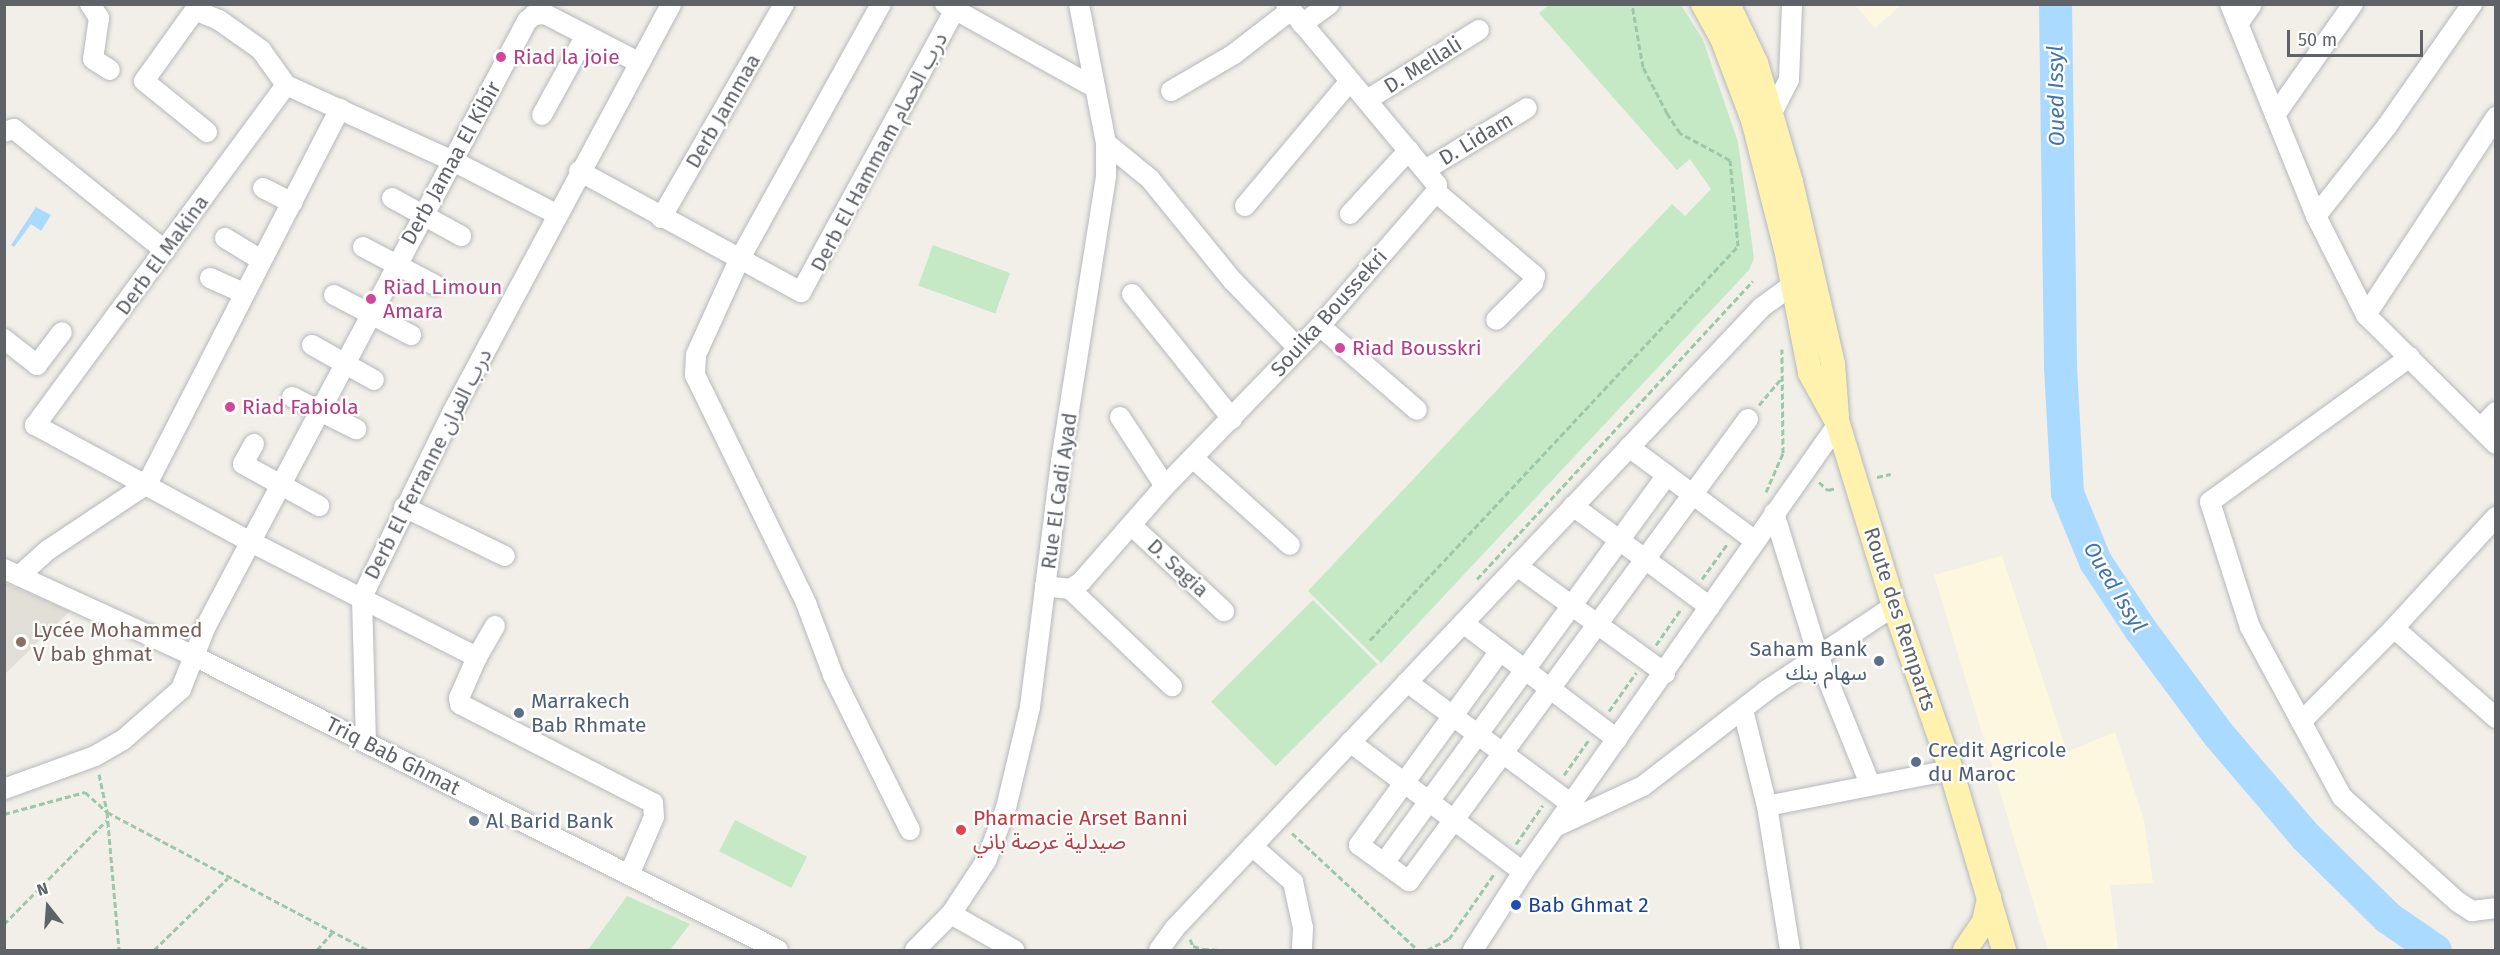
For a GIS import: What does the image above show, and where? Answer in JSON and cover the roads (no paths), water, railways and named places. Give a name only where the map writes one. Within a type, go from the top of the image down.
[{"type":"main road","name":"Route des Remparts","points":[[1703,4],[1722,38],[1753,120],[1786,249],[1833,364],[1838,424],[1894,606],[1951,770],[2004,951]]},
{"type":"main road","name":"Route des Remparts","points":[[1728,4],[1756,63],[1772,113],[1801,284]]},
{"type":"main road","points":[[1965,951],[1984,922],[1989,895]]},
{"type":"street","points":[[90,4],[99,18],[93,59],[110,70]]},
{"type":"street","points":[[671,4],[579,171],[739,260]]},
{"type":"street","name":"Derb Jammaa","points":[[661,218],[784,4]]},
{"type":"street","points":[[881,4],[739,260],[696,355],[695,375],[806,603],[833,675],[910,830]]},
{"type":"street","name":"Rue El Cadi Ayad","points":[[915,951],[959,920],[986,861],[1012,788],[1030,706],[1061,461],[1102,220],[1106,143],[1079,4]]},
{"type":"street","points":[[1171,92],[1234,54],[1293,13],[1330,4]]},
{"type":"street","points":[[1772,113],[1789,80],[1792,4]]},
{"type":"street","points":[[2230,4],[2316,216],[2366,315],[2496,444]]},
{"type":"street","points":[[2238,24],[2252,4]]},
{"type":"street","points":[[2275,115],[2353,4]]},
{"type":"street","points":[[2316,216],[2388,126],[2472,4]]},
{"type":"street","name":"Derb El Hammam درب الحمام","points":[[739,260],[801,292],[953,6],[1095,88]]},
{"type":"street","points":[[207,132],[144,81],[195,10],[219,20],[261,50],[286,84],[455,162],[556,214]]},
{"type":"street","points":[[1293,13],[1437,184],[1436,192],[1535,276],[1533,283],[1496,320]]},
{"type":"street","name":"Derb Jamaa El Kibir","points":[[4,789],[95,756],[123,740],[176,694],[192,655],[343,363],[396,263],[425,217],[455,162],[527,21],[534,15],[545,14],[586,35]]},
{"type":"street","name":"D. Mellali","points":[[1367,100],[1479,30]]},
{"type":"street","points":[[542,115],[586,35],[638,62]]},
{"type":"street","points":[[1245,206],[1350,81]]},
{"type":"street","name":"Derb El Makina","points":[[147,484],[35,425],[286,84]]},
{"type":"street","name":"D. Lidam","points":[[1425,170],[1527,108]]},
{"type":"street","points":[[12,573],[147,484],[243,293],[340,109]]},
{"type":"street","points":[[2366,315],[2496,117]]},
{"type":"street","points":[[4,132],[14,129],[165,251]]},
{"type":"street","points":[[1106,143],[1150,178],[1233,281],[1298,348]]},
{"type":"street","points":[[1350,214],[1409,150]]},
{"type":"street","name":"Derb El Ferranne درب الفران","points":[[366,742],[362,597],[404,507],[579,171]]},
{"type":"street","points":[[263,188],[292,203]]},
{"type":"street","name":"Souika Boussekri","points":[[1070,589],[1165,486],[1320,326],[1436,192]]},
{"type":"street","points":[[392,198],[460,236]]},
{"type":"street","points":[[225,238],[261,260]]},
{"type":"street","points":[[363,247],[435,285]]},
{"type":"street","points":[[210,278],[243,293]]},
{"type":"street","points":[[1160,951],[1174,929],[1762,307],[1801,284]]},
{"type":"street","points":[[1132,294],[1232,419]]},
{"type":"street","points":[[334,295],[411,334]]},
{"type":"street","points":[[1320,326],[1417,410]]},
{"type":"street","points":[[4,339],[37,365],[62,332]]},
{"type":"street","points":[[312,345],[374,380]]},
{"type":"street","points":[[2410,357],[2210,502],[2250,627],[2347,802],[2458,902],[2472,911],[2496,908]]},
{"type":"street","points":[[292,397],[356,429]]},
{"type":"street","points":[[2481,429],[2496,412]]},
{"type":"street","points":[[1120,417],[1165,486]]},
{"type":"street","points":[[1500,651],[1359,845],[1409,881],[1504,754],[1643,558],[1748,419]]},
{"type":"street","points":[[1473,951],[1523,872],[1665,673],[1755,541],[1767,507],[1838,424]]},
{"type":"street","points":[[254,444],[243,464],[319,506]]},
{"type":"street","points":[[1629,447],[1755,541]]},
{"type":"street","points":[[1193,458],[1290,545]]},
{"type":"street","points":[[1384,862],[1526,671],[1571,605],[1666,476]]},
{"type":"street","points":[[147,484],[252,542],[477,657]]},
{"type":"street","points":[[1573,506],[1710,608]]},
{"type":"street","points":[[404,507],[505,556]]},
{"type":"street","points":[[1767,507],[1819,658],[1870,784]]},
{"type":"street","points":[[2301,722],[2394,628],[2496,517]]},
{"type":"street","name":"D. Sagia","points":[[1131,525],[1224,611]]},
{"type":"street","points":[[1517,566],[1665,673]]},
{"type":"street","name":"Triq Bab Ghmat","points":[[12,573],[192,655],[778,951]]},
{"type":"street","points":[[1046,586],[1070,589],[1172,686]]},
{"type":"street","points":[[1555,827],[1643,786],[1743,710],[1894,606]]},
{"type":"street","points":[[1463,623],[1617,739]]},
{"type":"street","points":[[495,626],[477,657],[459,698],[460,704],[653,803],[654,818],[629,875]]},
{"type":"street","points":[[2394,628],[2496,718]]},
{"type":"street","points":[[1407,682],[1571,804]]},
{"type":"street","points":[[1743,710],[1767,806],[1790,951]]},
{"type":"street","points":[[1350,742],[1523,872]]},
{"type":"street","points":[[1767,806],[1870,784],[1951,770]]},
{"type":"street","points":[[1252,846],[1293,882],[1303,928],[1302,951]]},
{"type":"street","points":[[959,920],[974,939],[993,948],[1014,950]]},
{"type":"water","points":[[36,207],[51,215],[41,231],[31,224],[14,247],[11,245]]},
{"type":"waterway","name":"Oued Issyl","points":[[2055,4],[2060,367],[2067,493],[2095,561],[2140,629],[2218,734],[2306,837],[2387,917],[2435,950]]},
{"type":"place","name":"Riad la joie","points":[[501,57]]},
{"type":"place","name":"Riad Limoun Amara","points":[[371,299]]},
{"type":"place","name":"Riad Bousskri","points":[[1340,348]]},
{"type":"place","name":"Riad Fabiola","points":[[230,407]]},
{"type":"place","name":"Lycée Mohammed V bab ghmat","points":[[21,642]]},
{"type":"place","name":"Saham Bank سهام بنك","points":[[1879,661]]},
{"type":"place","name":"Marrakech Bab Rhmate","points":[[519,713]]},
{"type":"place","name":"Credit Agricole du Maroc","points":[[1916,762]]},
{"type":"place","name":"Al Barid Bank","points":[[474,821]]},
{"type":"place","name":"Pharmacie Arset Banni صيدلية عرصة باني","points":[[961,830]]},
{"type":"place","name":"Bab Ghmat 2","points":[[1516,905]]}]
